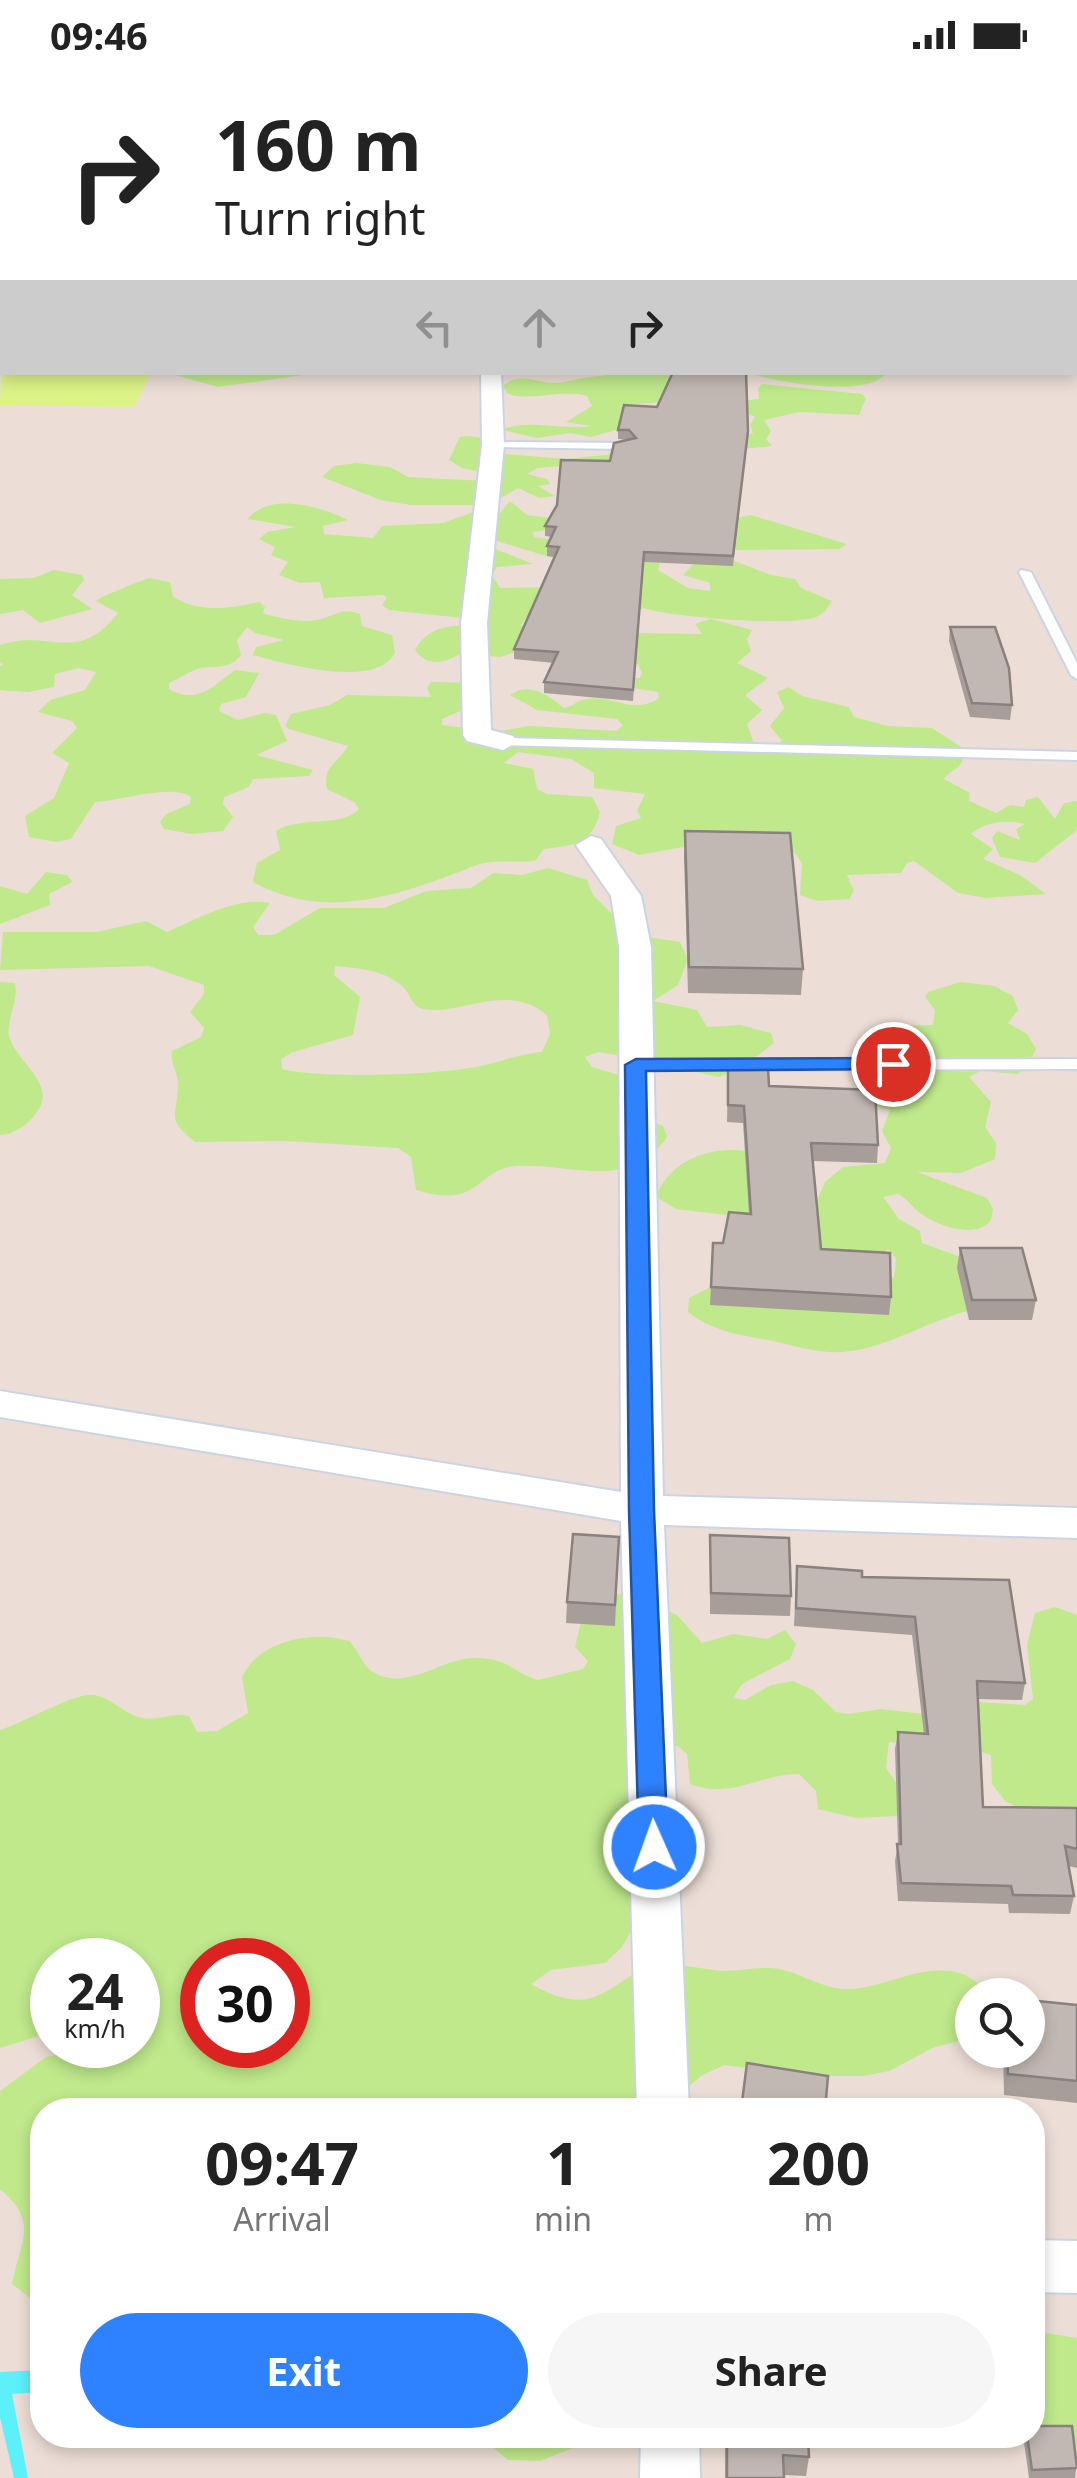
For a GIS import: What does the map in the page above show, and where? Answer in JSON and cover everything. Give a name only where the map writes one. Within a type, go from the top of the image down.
[{"type":"street","points":[[492,375],[493,445],[474,622],[477,735],[504,742]]},
{"type":"street","points":[[590,845],[626,896],[635,947],[642,1510],[663,2098]]},
{"type":"street","points":[[0,1404],[642,1510],[1077,1523]]},
{"type":"street","points":[[1045,2266],[1077,2267]]},
{"type":"street","points":[[670,2448],[670,2478]]},
{"type":"lane","points":[[493,445],[628,446]]},
{"type":"lane","points":[[1026,572],[1077,675]]},
{"type":"lane","points":[[504,742],[1077,756]]},
{"type":"lane","points":[[636,1065],[1077,1064]]},
{"type":"green space","points":[[1,375],[150,375],[134,407],[0,405]]},
{"type":"green space","points":[[175,375],[303,375],[218,387]]},
{"type":"green space","points":[[611,375],[690,375],[669,402],[620,405],[629,409],[626,427],[591,437],[570,433],[537,438],[503,430],[522,425],[591,426],[566,422],[592,406],[587,396],[518,396],[508,394],[503,386],[517,379],[556,383]]},
{"type":"green space","points":[[758,375],[884,375],[876,381],[842,387]]},
{"type":"green space","points":[[762,384],[862,394],[866,398],[859,415],[799,412],[764,420],[771,431],[766,439],[772,446],[733,450],[731,439],[753,433],[750,425],[755,417],[740,410],[740,401],[759,399],[758,388]]},
{"type":"green space","points":[[460,437],[487,438],[505,454],[566,459],[614,454],[665,457],[537,468],[527,474],[547,479],[550,484],[538,486],[555,496],[539,498],[518,488],[489,505],[411,505],[381,500],[322,477],[334,466],[356,463],[390,467],[408,477],[503,482],[500,476],[462,468],[449,460]]},
{"type":"green space","points":[[510,501],[527,515],[558,519],[555,529],[533,532],[534,537],[564,541],[560,557],[553,558],[494,540],[493,548],[533,564],[497,567],[492,575],[500,588],[548,587],[596,559],[660,563],[658,570],[688,588],[710,591],[710,583],[683,575],[737,518],[751,515],[847,544],[839,549],[729,550],[729,559],[771,575],[795,579],[801,588],[832,601],[816,617],[757,621],[643,608],[631,616],[532,610],[521,625],[533,635],[532,646],[501,657],[482,656],[490,641],[485,633],[452,658],[432,662],[415,650],[429,634],[446,627],[487,623],[489,615],[462,618],[389,610],[382,605],[387,597],[383,595],[324,598],[320,582],[300,583],[279,575],[288,562],[271,555],[275,547],[259,539],[267,532],[296,527],[248,519],[269,506],[296,504],[348,520],[323,526],[324,534],[373,538],[382,526],[443,523],[476,511],[500,513]]},
{"type":"green space","points":[[54,570],[82,575],[84,580],[72,595],[92,609],[40,623],[23,610],[0,614],[0,579],[34,578]]},
{"type":"green space","points":[[149,578],[170,582],[173,597],[206,608],[260,602],[265,607],[263,613],[308,621],[354,612],[360,614],[362,626],[392,635],[395,653],[384,664],[369,670],[306,668],[253,655],[256,647],[284,640],[255,633],[247,627],[237,640],[241,655],[237,660],[193,671],[169,683],[169,689],[197,694],[235,670],[259,673],[246,697],[221,704],[219,711],[238,720],[264,713],[276,715],[287,741],[256,755],[313,770],[309,776],[253,779],[249,787],[224,797],[223,804],[233,817],[223,831],[192,834],[164,829],[160,822],[166,814],[190,804],[191,797],[172,792],[95,802],[71,839],[56,842],[29,837],[25,816],[54,798],[69,763],[52,753],[77,728],[72,721],[38,712],[50,700],[85,690],[96,672],[79,668],[55,674],[54,687],[28,692],[0,690],[0,666],[4,664],[0,663],[0,645],[89,638],[118,613],[96,601]]},
{"type":"green space","points":[[711,619],[752,630],[747,639],[751,651],[737,663],[768,678],[745,695],[762,710],[747,724],[754,744],[775,746],[782,741],[770,726],[784,708],[777,692],[789,687],[802,696],[849,707],[854,717],[888,726],[932,728],[963,748],[960,764],[944,779],[970,793],[969,801],[996,813],[1010,805],[1024,807],[1026,800],[1038,797],[1055,819],[1064,803],[1077,801],[1077,830],[1035,863],[1000,857],[992,838],[997,831],[1020,840],[1016,829],[1025,824],[996,823],[971,834],[993,849],[983,859],[1020,875],[1046,894],[985,898],[958,893],[914,861],[907,863],[901,873],[847,875],[854,891],[849,899],[817,901],[800,895],[802,864],[795,853],[729,854],[683,847],[639,855],[612,844],[616,826],[641,818],[637,811],[645,794],[594,788],[594,773],[571,759],[518,752],[504,763],[533,769],[537,789],[547,794],[592,797],[600,812],[586,838],[544,849],[535,861],[481,864],[420,886],[364,900],[308,901],[253,882],[257,863],[280,850],[276,831],[297,824],[342,819],[359,809],[354,802],[327,789],[329,770],[348,746],[289,729],[285,726],[291,714],[330,705],[347,695],[431,697],[427,688],[431,682],[486,683],[474,705],[442,719],[442,725],[495,732],[529,726],[617,731],[623,725],[617,719],[537,710],[510,695],[531,690],[545,694],[564,708],[596,698],[632,705],[650,703],[659,698],[658,692],[626,687],[629,678],[640,678],[642,673],[638,664],[625,660],[636,633],[702,634],[695,624]]},
{"type":"green space","points":[[548,868],[587,880],[593,895],[614,916],[621,933],[680,942],[688,959],[678,985],[653,1001],[697,1010],[707,1027],[740,1025],[771,1033],[774,1043],[746,1065],[719,1077],[599,1052],[585,1057],[592,1067],[622,1076],[623,1099],[618,1108],[663,1126],[667,1137],[635,1165],[598,1171],[516,1166],[493,1174],[466,1192],[437,1195],[416,1190],[411,1157],[398,1148],[288,1141],[195,1142],[176,1121],[178,1084],[172,1051],[201,1037],[204,1028],[190,1012],[204,994],[204,985],[149,966],[0,970],[3,932],[97,932],[146,921],[167,932],[217,910],[258,902],[270,903],[253,927],[258,935],[274,935],[320,908],[384,908],[426,891],[471,888],[493,873],[522,875]],"holes":[[[335,966],[387,976],[423,1009],[500,1000],[531,1005],[547,1015],[550,1034],[542,1052],[457,1070],[349,1075],[282,1069],[281,1059],[293,1052],[353,1035],[360,997],[334,975]]]},
{"type":"green space","points":[[46,872],[67,875],[72,882],[49,894],[50,905],[0,924],[0,886],[27,894]]},
{"type":"green space","points":[[0,982],[15,983],[9,1036],[35,1075],[43,1095],[41,1106],[30,1121],[14,1132],[0,1135]]},
{"type":"green space","points":[[960,982],[994,986],[1013,996],[1018,1010],[1008,1023],[1027,1034],[1036,1049],[1028,1066],[1018,1074],[980,1071],[969,1077],[991,1102],[985,1127],[996,1143],[995,1159],[961,1173],[917,1172],[987,1198],[993,1209],[991,1220],[977,1229],[948,1227],[919,1213],[898,1194],[883,1197],[899,1219],[920,1231],[922,1243],[980,1264],[977,1309],[867,1348],[829,1352],[726,1331],[688,1312],[689,1298],[711,1287],[882,1286],[894,1277],[896,1258],[888,1249],[866,1268],[735,1216],[676,1209],[656,1197],[680,1165],[718,1151],[745,1151],[813,1210],[825,1182],[843,1167],[885,1163],[891,1148],[882,1131],[890,1110],[855,1101],[883,1088],[871,1069],[881,1058],[868,1040],[893,1026],[933,1025],[935,1010],[925,997],[928,992]]},
{"type":"green space","points":[[607,1593],[629,1595],[677,1615],[702,1643],[733,1634],[767,1639],[785,1630],[796,1644],[790,1659],[742,1684],[733,1698],[745,1700],[771,1685],[793,1681],[813,1690],[836,1712],[881,1709],[931,1715],[977,1702],[1025,1705],[1033,1699],[1027,1645],[1035,1613],[1055,1607],[1077,1615],[1077,1832],[1006,1802],[992,1784],[991,1755],[978,1751],[889,1742],[886,1768],[910,1802],[896,1816],[856,1818],[818,1809],[816,1791],[799,1774],[732,1788],[690,1784],[687,1754],[678,1746],[666,1746],[652,1851],[630,1857],[644,1908],[622,1947],[605,1963],[551,1970],[531,1984],[577,2000],[608,1991],[635,1973],[672,1965],[725,1971],[779,1969],[842,1989],[925,1972],[950,1971],[969,1978],[955,1978],[955,2042],[935,2047],[889,2071],[864,2076],[808,2076],[724,2065],[701,2076],[676,2098],[30,2098],[30,2298],[12,2284],[24,2233],[20,2212],[0,2189],[0,2091],[31,2068],[160,2068],[160,1938],[30,1938],[30,2039],[0,2048],[0,1730],[75,1698],[94,1695],[136,1716],[189,1716],[197,1732],[217,1731],[248,1713],[242,1677],[250,1664],[275,1646],[305,1638],[349,1641],[370,1670],[385,1677],[411,1677],[461,1660],[485,1658],[538,1680],[583,1669],[588,1661],[575,1647],[581,1622]]},
{"type":"green space","points":[[1045,2333],[1077,2338],[1077,2466],[1031,2448],[1045,2448]]},
{"type":"green space","points":[[494,2448],[573,2448],[540,2461],[508,2460]]},
{"type":"water","points":[[30,2371],[30,2393],[12,2394],[28,2478],[14,2478],[0,2417],[0,2372]]},
{"type":"building","points":[[672,375],[746,375],[748,431],[733,556],[644,552],[633,690],[544,682],[558,652],[514,649],[559,547],[547,546],[556,527],[545,526],[557,505],[561,460],[610,461],[614,443],[636,438],[629,430],[618,430],[624,405],[657,407]]},
{"type":"building","points":[[950,627],[995,627],[1009,668],[1012,705],[972,703]]},
{"type":"building","points":[[685,831],[790,833],[803,969],[689,967]]},
{"type":"building","points":[[728,1067],[768,1068],[769,1086],[875,1090],[878,1145],[811,1143],[821,1249],[890,1253],[891,1297],[711,1287],[713,1243],[723,1243],[729,1212],[751,1214],[744,1106],[728,1105]]},
{"type":"building","points":[[960,1248],[1022,1248],[1036,1300],[972,1300]]},
{"type":"building","points":[[573,1534],[619,1537],[615,1605],[567,1602]]},
{"type":"building","points":[[710,1535],[789,1538],[791,1596],[711,1593]]},
{"type":"building","points":[[797,1566],[862,1571],[862,1577],[1009,1580],[1025,1683],[977,1681],[983,1807],[1077,1808],[1077,1849],[1065,1846],[1074,1896],[1013,1895],[1011,1886],[901,1883],[897,1844],[901,1844],[898,1732],[928,1734],[915,1617],[796,1608]]},
{"type":"building","points":[[1045,2002],[1077,2005],[1077,2081],[1008,2074],[1008,2068],[1045,2068]]},
{"type":"building","points":[[747,2063],[828,2076],[826,2098],[743,2098]]},
{"type":"building","points":[[1045,2426],[1072,2426],[1077,2468],[1032,2470],[1029,2448],[1045,2448]]},
{"type":"building","points":[[727,2448],[809,2448],[809,2457],[783,2455],[784,2478],[727,2478]]},
{"type":"route","points":[[654,1847],[642,1510],[636,1065],[893,1064]]}]
